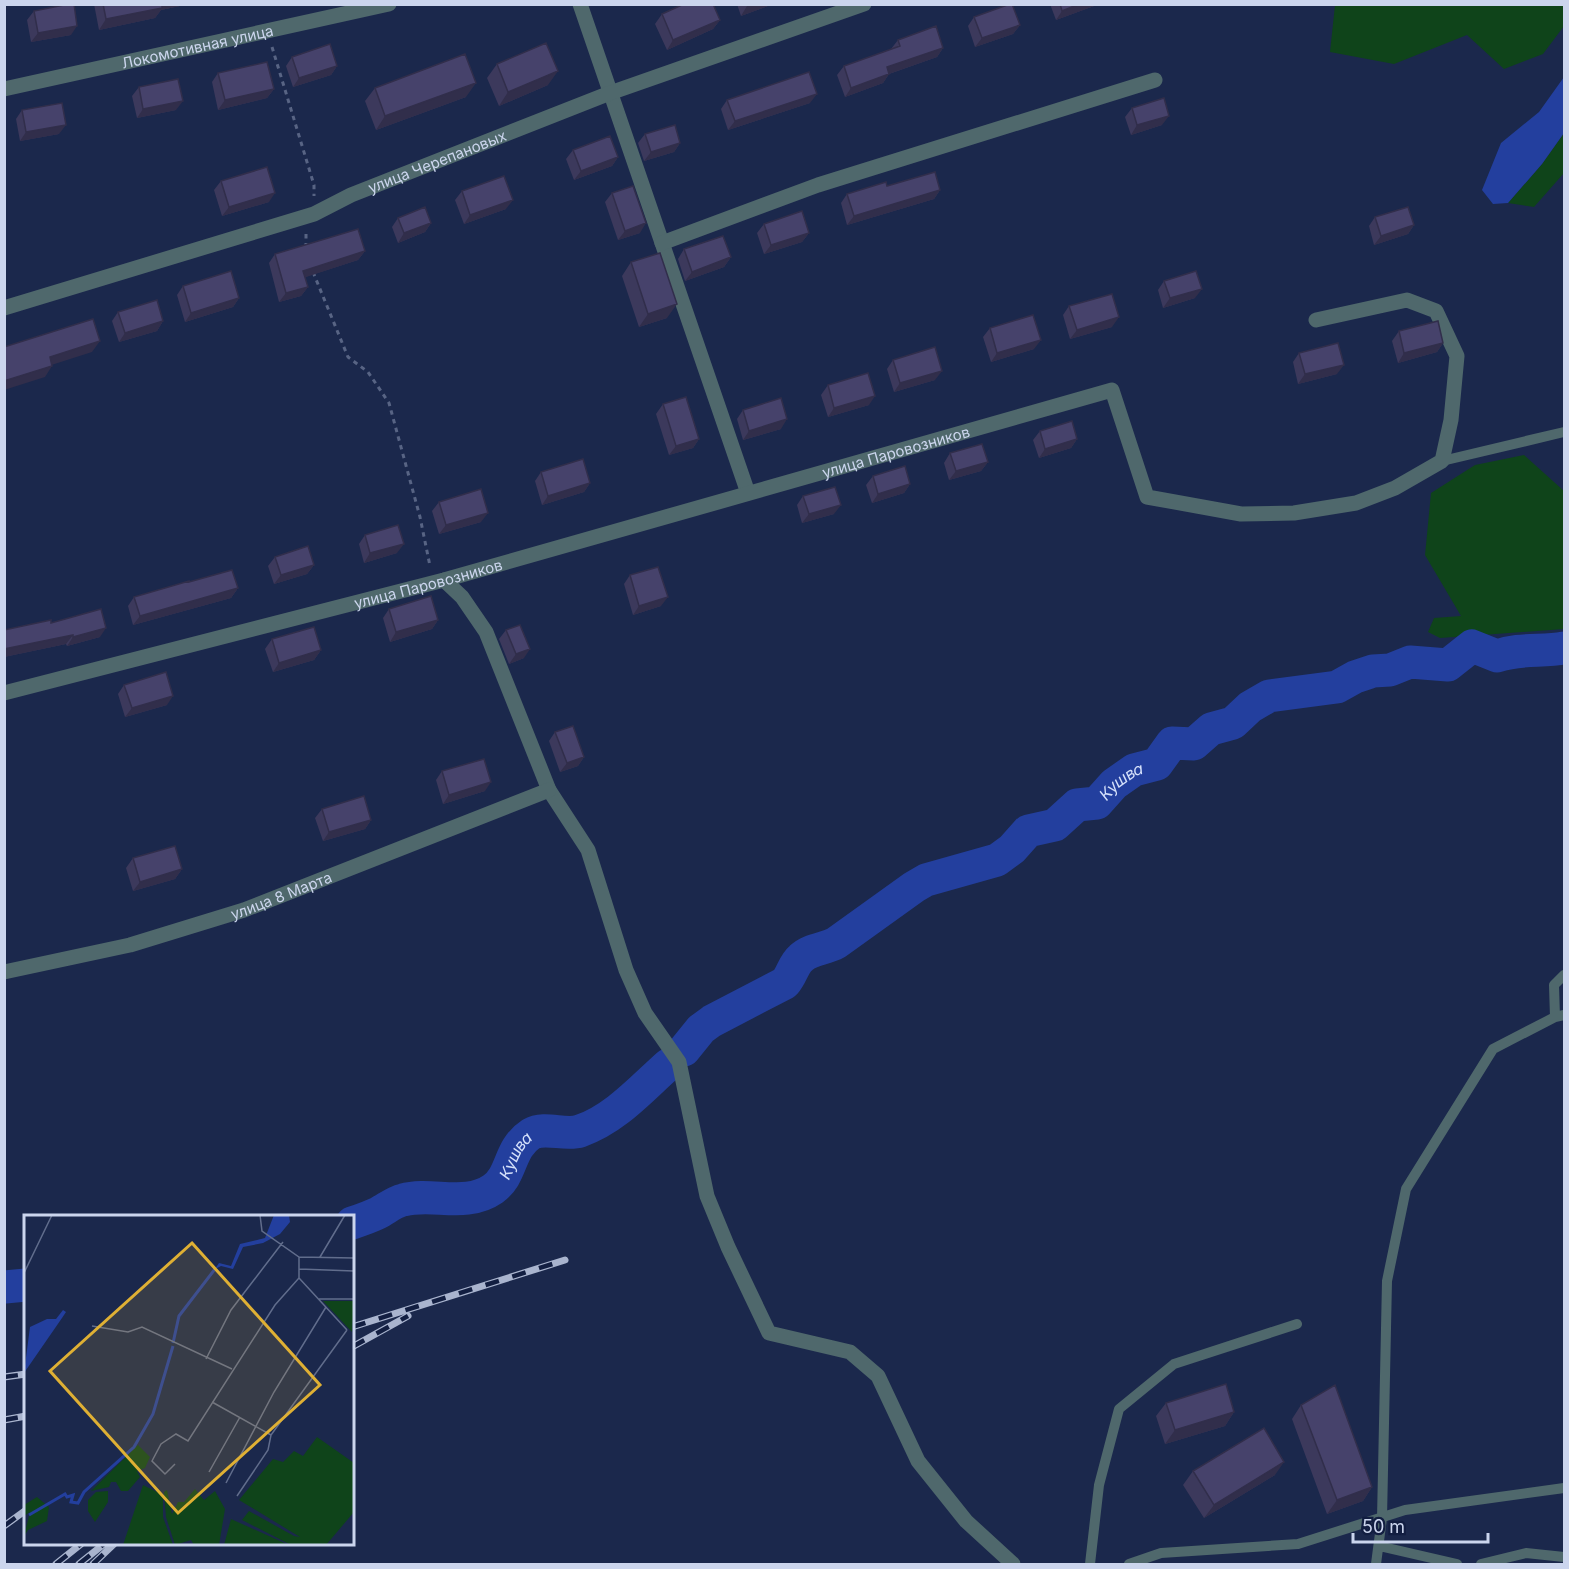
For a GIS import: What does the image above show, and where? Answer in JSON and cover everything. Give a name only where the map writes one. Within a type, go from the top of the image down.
[{"type":"street","name":"Локомотивная улица","points":[[4,89],[389,4]]},
{"type":"street","points":[[580,4],[748,493]]},
{"type":"street","name":"улица Черепановых","points":[[4,308],[314,214],[351,195],[610,93],[864,4]]},
{"type":"street","points":[[662,243],[818,185],[1155,80]]},
{"type":"street","points":[[1316,320],[1407,300],[1436,311],[1457,356],[1451,420],[1442,460]]},
{"type":"street","name":"улица Паровозников","points":[[4,693],[439,582],[1112,390],[1147,497],[1241,514],[1294,513],[1356,503],[1395,488],[1442,460]]},
{"type":"street","points":[[439,582],[462,597],[486,632],[549,790],[588,850],[626,970],[645,1013],[679,1062],[707,1197],[769,1333],[850,1352],[878,1376],[918,1461],[966,1521],[1012,1564]]},
{"type":"street","name":"улица 8 Марта","points":[[4,972],[130,945],[244,910],[549,790]]},
{"type":"lane","points":[[1442,460],[1564,432]]},
{"type":"lane","points":[[1376,1564],[1382,1518],[1387,1281],[1406,1189],[1493,1049],[1560,1016],[1554,985],[1564,975]]},
{"type":"lane","points":[[1090,1564],[1099,1485],[1119,1408],[1174,1364],[1297,1324]]},
{"type":"lane","points":[[1129,1564],[1161,1553],[1298,1544],[1405,1510],[1564,1488]]},
{"type":"lane","points":[[1378,1546],[1457,1564]]},
{"type":"lane","points":[[1481,1564],[1526,1553],[1564,1557]]},
{"type":"path","points":[[266,30],[314,185],[314,214],[305,235],[306,256]]},
{"type":"path","points":[[310,266],[348,357],[368,372],[389,403],[439,582]]},
{"type":"green space","points":[[1335,5],[1564,5],[1564,26],[1543,54],[1504,69],[1467,35],[1394,64],[1330,52]]},
{"type":"green space","points":[[1564,133],[1564,173],[1534,207],[1508,203],[1542,164]]},
{"type":"green space","points":[[1524,455],[1564,491],[1564,629],[1440,638],[1428,632],[1434,618],[1461,616],[1425,555],[1431,493],[1475,465]]},
{"type":"water","points":[[1564,77],[1564,133],[1542,164],[1508,203],[1493,204],[1482,190],[1501,143],[1539,112]]},
{"type":"building","points":[[74,4],[77,26],[38,33],[34,11]]},
{"type":"building","points":[[103,4],[162,4],[162,8],[106,19]]},
{"type":"building","points":[[684,4],[713,4],[720,20],[673,40],[662,14]]},
{"type":"building","points":[[1012,4],[1020,25],[982,38],[974,17]]},
{"type":"building","points":[[1060,4],[1079,4],[1062,11]]},
{"type":"building","points":[[936,26],[943,48],[887,67],[889,74],[851,88],[844,66],[900,46],[898,40]]},
{"type":"building","points":[[546,43],[558,71],[508,92],[497,64]]},
{"type":"building","points":[[330,44],[337,66],[299,78],[292,57]]},
{"type":"building","points":[[465,54],[476,83],[385,116],[375,88]]},
{"type":"building","points":[[267,62],[274,89],[225,100],[218,73]]},
{"type":"building","points":[[809,72],[817,94],[735,121],[727,100]]},
{"type":"building","points":[[178,79],[183,101],[143,109],[139,87]]},
{"type":"building","points":[[1164,98],[1169,116],[1137,125],[1132,108]]},
{"type":"building","points":[[62,103],[66,125],[26,132],[22,110]]},
{"type":"building","points":[[675,125],[680,143],[651,152],[645,134]]},
{"type":"building","points":[[610,136],[618,157],[581,171],[573,150]]},
{"type":"building","points":[[267,167],[275,193],[229,207],[221,181]]},
{"type":"building","points":[[935,172],[940,190],[854,216],[847,194],[886,182],[887,186]]},
{"type":"building","points":[[504,176],[513,200],[470,215],[462,191]]},
{"type":"building","points":[[633,186],[646,223],[625,231],[612,193]]},
{"type":"building","points":[[425,207],[431,223],[404,233],[398,218]]},
{"type":"building","points":[[1408,207],[1414,225],[1381,236],[1375,217]]},
{"type":"building","points":[[802,211],[809,233],[771,245],[764,224]]},
{"type":"building","points":[[358,229],[365,251],[303,271],[308,287],[286,293],[275,254]]},
{"type":"building","points":[[723,236],[731,257],[692,272],[684,249]]},
{"type":"building","points":[[660,253],[677,304],[648,314],[631,262]]},
{"type":"building","points":[[231,271],[239,298],[191,313],[183,286]]},
{"type":"building","points":[[1196,271],[1202,289],[1170,298],[1164,281]]},
{"type":"building","points":[[1112,294],[1119,317],[1077,330],[1069,306]]},
{"type":"building","points":[[157,300],[163,321],[125,333],[118,312]]},
{"type":"building","points":[[1033,315],[1041,340],[997,353],[990,328]]},
{"type":"building","points":[[93,319],[100,341],[50,357],[52,366],[4,381],[4,347]]},
{"type":"building","points":[[1438,321],[1443,343],[1404,353],[1399,331]]},
{"type":"building","points":[[1338,343],[1344,365],[1305,374],[1299,353]]},
{"type":"building","points":[[935,347],[942,371],[900,383],[893,360]]},
{"type":"building","points":[[868,373],[875,396],[834,408],[828,385]]},
{"type":"building","points":[[686,397],[699,439],[676,446],[663,404]]},
{"type":"building","points":[[781,398],[787,419],[749,431],[743,410]]},
{"type":"building","points":[[1072,421],[1077,439],[1045,449],[1040,431]]},
{"type":"building","points":[[982,444],[988,462],[956,471],[950,453]]},
{"type":"building","points":[[583,459],[590,483],[548,496],[541,472]]},
{"type":"building","points":[[905,466],[910,484],[878,494],[873,476]]},
{"type":"building","points":[[835,487],[841,505],[809,514],[803,496]]},
{"type":"building","points":[[481,489],[488,513],[446,525],[439,502]]},
{"type":"building","points":[[398,525],[404,544],[370,553],[365,535]]},
{"type":"building","points":[[308,546],[314,565],[281,575],[275,557]]},
{"type":"building","points":[[658,567],[668,597],[639,606],[630,575]]},
{"type":"building","points":[[232,570],[238,588],[140,616],[134,597]]},
{"type":"building","points":[[431,596],[438,620],[396,632],[389,609]]},
{"type":"building","points":[[101,609],[106,628],[73,637],[73,635],[4,649],[4,630],[51,620],[51,623]]},
{"type":"building","points":[[520,625],[530,649],[516,654],[506,630]]},
{"type":"building","points":[[314,627],[321,650],[279,663],[272,639]]},
{"type":"building","points":[[166,672],[173,696],[132,708],[124,685]]},
{"type":"building","points":[[573,726],[584,757],[567,763],[555,732]]},
{"type":"building","points":[[484,759],[491,782],[449,795],[442,771]]},
{"type":"building","points":[[364,796],[371,820],[329,832],[322,809]]},
{"type":"building","points":[[175,846],[182,869],[140,882],[133,858]]},
{"type":"building","points":[[1226,1384],[1234,1412],[1175,1430],[1166,1403]]},
{"type":"building","points":[[1335,1385],[1372,1487],[1337,1500],[1301,1405]]},
{"type":"building","points":[[1264,1428],[1284,1462],[1214,1505],[1193,1471]]},
{"type":"waterway","name":"Кушва","points":[[684,1050],[701,1029],[712,1021],[785,983],[798,961],[805,955],[836,943],[914,887],[926,880],[997,860],[1012,849],[1028,831],[1055,825],[1077,805],[1097,803],[1114,784],[1134,770],[1157,764],[1172,743],[1194,744],[1211,729],[1233,723],[1250,707],[1269,696],[1337,687],[1355,677],[1373,671],[1390,670],[1410,662],[1448,665],[1472,646],[1497,656],[1514,652],[1564,648]]},
{"type":"waterway","name":"Кушва","points":[[354,1222],[403,1200],[414,1198],[460,1199],[483,1195],[493,1189],[504,1177],[518,1147],[531,1134],[542,1131],[574,1132],[593,1126],[616,1111],[668,1065]]},
{"type":"waterway","name":"Кушва","points":[[5,1287],[24,1285]]},
{"type":"railway","points":[[354,1326],[565,1260]]},
{"type":"railway","points":[[354,1346],[408,1316]]},
{"type":"railway","points":[[4,1377],[24,1374]]},
{"type":"railway","points":[[4,1420],[24,1416]]},
{"type":"railway","points":[[4,1526],[24,1511]]},
{"type":"railway","points":[[56,1564],[80,1545]]},
{"type":"railway","points":[[79,1564],[103,1545]]},
{"type":"railway","points":[[93,1564],[113,1545]]}]
